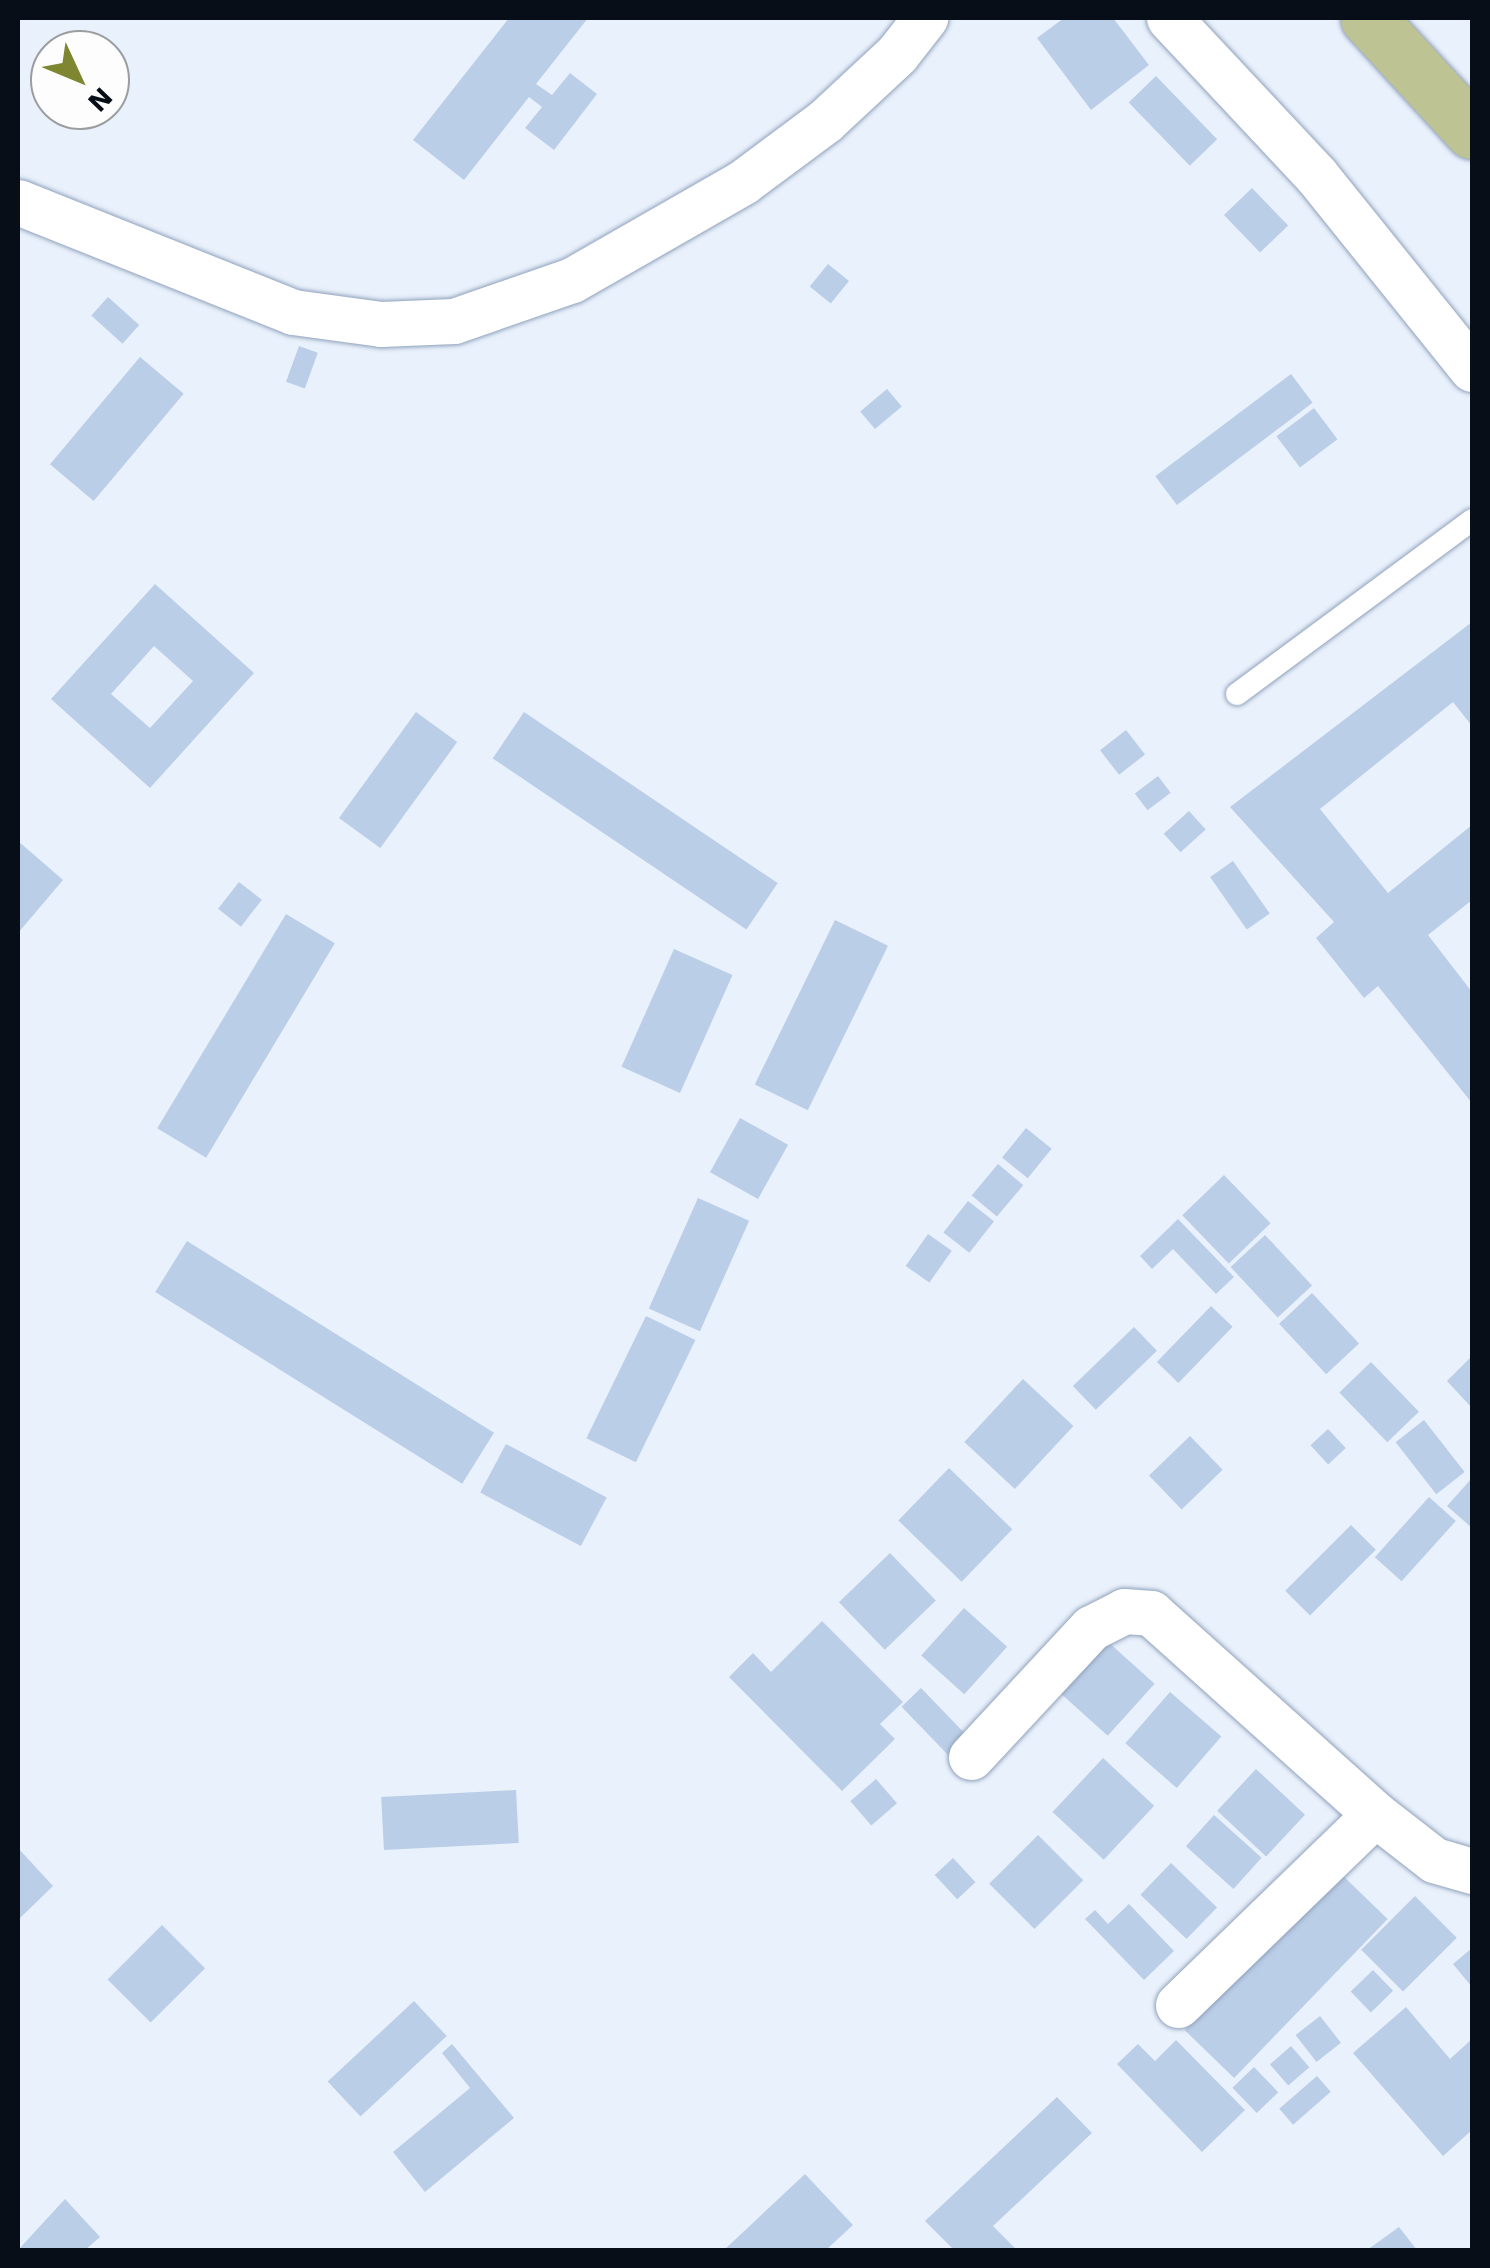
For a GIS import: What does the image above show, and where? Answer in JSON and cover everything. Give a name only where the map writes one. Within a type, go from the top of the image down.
[{"type":"main road","points":[[1368,18],[1472,131]]},
{"type":"street","points":[[18,202],[292,312],[381,324],[454,321],[572,280],[744,182],[825,121],[897,54],[925,18]]},
{"type":"street","points":[[1169,18],[1316,175],[1472,369]]},
{"type":"street","points":[[971,1757],[1091,1628],[1124,1610],[1152,1614],[1375,1814],[1434,1860],[1472,1870]]},
{"type":"street","points":[[1178,2005],[1375,1814]]},
{"type":"lane","points":[[1236,694],[1472,520]]},
{"type":"building","points":[[509,18],[588,18],[536,84],[552,95],[570,73],[597,94],[554,150],[525,128],[542,107],[529,97],[464,180],[413,140]]},
{"type":"building","points":[[1064,18],[1113,18],[1149,65],[1091,110],[1037,38]]},
{"type":"building","points":[[1156,76],[1217,139],[1190,166],[1129,102]]},
{"type":"building","points":[[1252,188],[1288,225],[1260,252],[1224,215]]},
{"type":"building","points":[[828,264],[849,281],[831,304],[810,287]]},
{"type":"building","points":[[108,297],[139,325],[122,344],[91,316]]},
{"type":"building","points":[[299,346],[318,353],[305,389],[286,382]]},
{"type":"building","points":[[140,357],[184,394],[94,501],[50,464]]},
{"type":"building","points":[[1291,374],[1313,403],[1177,505],[1155,476]]},
{"type":"building","points":[[887,389],[902,407],[875,429],[860,411]]},
{"type":"building","points":[[1314,408],[1337,439],[1300,467],[1276,436]]},
{"type":"building","points":[[155,584],[254,673],[150,788],[51,699]],"holes":[[[154,646],[193,681],[150,728],[111,694]]]},
{"type":"building","points":[[1472,622],[1472,726],[1453,702],[1320,809],[1388,893],[1472,825],[1472,900],[1428,935],[1472,992],[1472,1103],[1378,986],[1364,998],[1316,938],[1334,922],[1230,807]]},
{"type":"building","points":[[416,712],[457,742],[380,848],[339,818]]},
{"type":"building","points":[[524,712],[778,883],[746,930],[493,758]]},
{"type":"building","points":[[1126,730],[1145,754],[1119,775],[1100,750]]},
{"type":"building","points":[[1158,776],[1171,793],[1147,810],[1135,793]]},
{"type":"building","points":[[1189,811],[1206,830],[1180,852],[1164,834]]},
{"type":"building","points":[[18,841],[63,880],[18,933]]},
{"type":"building","points":[[1233,861],[1270,913],[1247,929],[1210,877]]},
{"type":"building","points":[[239,882],[262,900],[241,927],[218,909]]},
{"type":"building","points":[[286,914],[335,943],[206,1158],[157,1128]]},
{"type":"building","points":[[835,920],[888,946],[808,1110],[755,1084]]},
{"type":"building","points":[[674,949],[732,975],[680,1093],[622,1067]]},
{"type":"building","points":[[740,1118],[788,1145],[758,1199],[710,1172]]},
{"type":"building","points":[[1026,1128],[1052,1149],[1028,1178],[1002,1158]]},
{"type":"building","points":[[998,1164],[1023,1185],[997,1217],[972,1195]]},
{"type":"building","points":[[1224,1175],[1271,1223],[1229,1263],[1182,1215]]},
{"type":"building","points":[[698,1198],[749,1221],[700,1331],[649,1309]]},
{"type":"building","points":[[968,1201],[994,1221],[969,1253],[943,1233]]},
{"type":"building","points":[[1178,1219],[1234,1277],[1216,1294],[1173,1249],[1152,1269],[1140,1256]]},
{"type":"building","points":[[928,1234],[952,1251],[929,1283],[906,1266]]},
{"type":"building","points":[[1265,1235],[1312,1285],[1278,1318],[1231,1267]]},
{"type":"building","points":[[187,1241],[494,1433],[462,1484],[155,1292]]},
{"type":"building","points":[[1312,1293],[1359,1343],[1326,1374],[1279,1324]]},
{"type":"building","points":[[1211,1306],[1233,1327],[1178,1383],[1157,1362]]},
{"type":"building","points":[[646,1316],[695,1340],[636,1462],[586,1438]]},
{"type":"building","points":[[1134,1327],[1157,1351],[1096,1410],[1073,1386]]},
{"type":"building","points":[[1472,1356],[1472,1408],[1447,1381]]},
{"type":"building","points":[[1371,1362],[1419,1412],[1387,1442],[1339,1393]]},
{"type":"building","points":[[1023,1379],[1073,1426],[1015,1489],[964,1442]]},
{"type":"building","points":[[1424,1420],[1465,1472],[1436,1494],[1396,1442]]},
{"type":"building","points":[[1328,1429],[1346,1448],[1328,1464],[1310,1445]]},
{"type":"building","points":[[1190,1436],[1223,1470],[1182,1509],[1149,1476]]},
{"type":"building","points":[[506,1444],[607,1498],[581,1546],[480,1493]]},
{"type":"building","points":[[949,1468],[1012,1529],[962,1582],[898,1521]]},
{"type":"building","points":[[1472,1478],[1472,1528],[1447,1506]]},
{"type":"building","points":[[1429,1497],[1456,1521],[1402,1581],[1375,1557]]},
{"type":"building","points":[[1351,1525],[1376,1550],[1310,1616],[1285,1591]]},
{"type":"building","points":[[890,1553],[936,1600],[885,1650],[839,1602]]},
{"type":"building","points":[[964,1608],[1007,1647],[964,1694],[921,1656]]},
{"type":"building","points":[[822,1621],[903,1702],[880,1724],[895,1739],[842,1791],[729,1677],[753,1653],[771,1672]]},
{"type":"building","points":[[1107,1641],[1155,1684],[1108,1736],[1060,1693]]},
{"type":"building","points":[[921,1688],[974,1743],[955,1762],[902,1707]]},
{"type":"building","points":[[1170,1692],[1221,1737],[1177,1788],[1125,1743]]},
{"type":"building","points":[[1103,1758],[1154,1806],[1104,1860],[1053,1812]]},
{"type":"building","points":[[1256,1769],[1305,1815],[1266,1856],[1217,1811]]},
{"type":"building","points":[[876,1779],[897,1803],[871,1825],[850,1801]]},
{"type":"building","points":[[516,1790],[519,1843],[384,1850],[381,1797]]},
{"type":"building","points":[[1214,1815],[1262,1858],[1233,1889],[1186,1846]]},
{"type":"building","points":[[1038,1835],[1083,1880],[1034,1929],[989,1884]]},
{"type":"building","points":[[18,1848],[53,1886],[18,1920]]},
{"type":"building","points":[[953,1858],[976,1882],[957,1899],[935,1875]]},
{"type":"building","points":[[1171,1863],[1217,1907],[1186,1939],[1140,1895]]},
{"type":"building","points":[[1338,1871],[1388,1919],[1234,2078],[1184,2030]]},
{"type":"building","points":[[1415,1896],[1457,1938],[1403,1991],[1361,1950]]},
{"type":"building","points":[[1129,1904],[1174,1951],[1144,1980],[1085,1919],[1095,1910],[1108,1924]]},
{"type":"building","points":[[162,1925],[205,1968],[151,2023],[108,1979]]},
{"type":"building","points":[[1472,1948],[1472,1987],[1453,1964]]},
{"type":"building","points":[[1373,1970],[1393,1991],[1371,2012],[1351,1992]]},
{"type":"building","points":[[414,2001],[447,2036],[360,2117],[328,2081]]},
{"type":"building","points":[[1406,2007],[1450,2059],[1472,2039],[1472,2130],[1443,2156],[1353,2053]]},
{"type":"building","points":[[1320,2016],[1341,2043],[1317,2062],[1296,2035]]},
{"type":"building","points":[[1176,2040],[1245,2110],[1202,2152],[1117,2064],[1138,2044],[1155,2061]]},
{"type":"building","points":[[452,2044],[514,2118],[425,2192],[393,2152],[470,2088],[442,2053]]},
{"type":"building","points":[[1291,2046],[1309,2067],[1288,2086],[1270,2064]]},
{"type":"building","points":[[1254,2067],[1278,2092],[1257,2113],[1232,2088]]},
{"type":"building","points":[[1317,2076],[1331,2092],[1293,2125],[1279,2109]]},
{"type":"building","points":[[1057,2097],[1092,2133],[993,2226],[1017,2250],[954,2250],[925,2221]]},
{"type":"building","points":[[805,2174],[853,2225],[826,2250],[724,2250]]},
{"type":"building","points":[[65,2199],[100,2237],[85,2250],[18,2250]]},
{"type":"building","points":[[1399,2227],[1417,2250],[1367,2250]]}]
